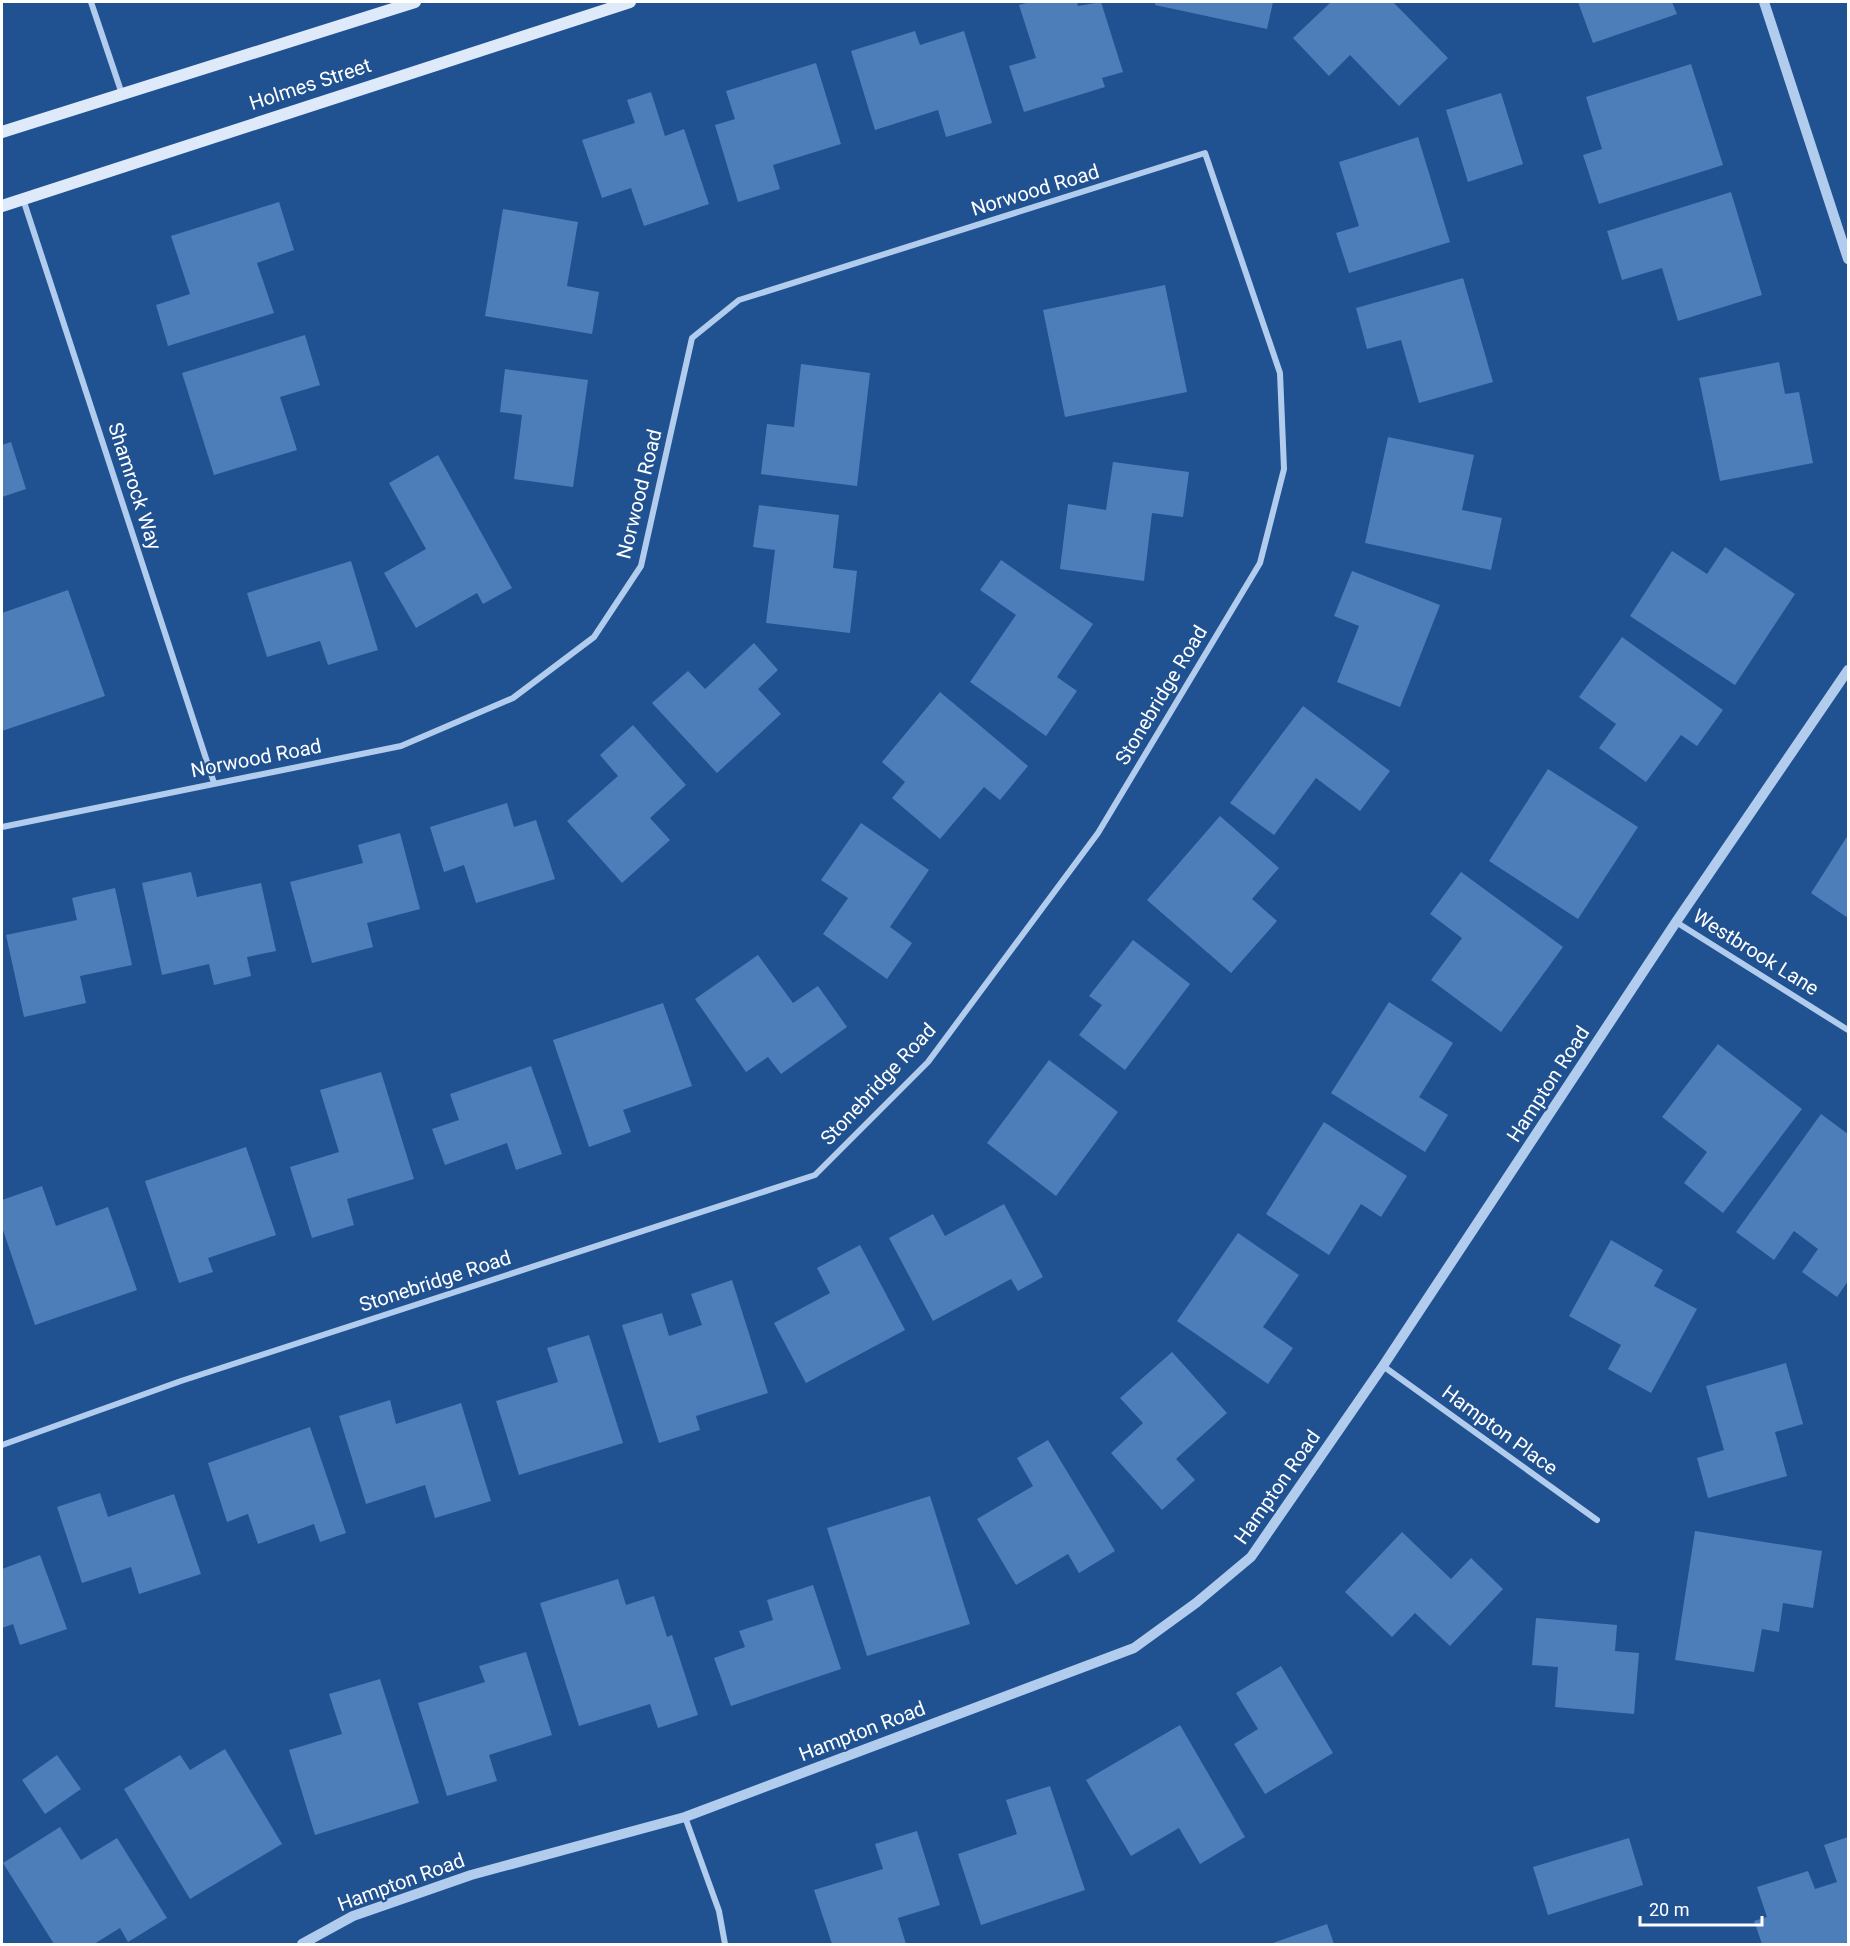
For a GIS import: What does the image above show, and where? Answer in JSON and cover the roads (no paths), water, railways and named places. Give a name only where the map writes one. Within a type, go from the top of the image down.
[{"type":"main road","points":[[2,132],[415,2]]},
{"type":"main road","name":"Holmes Street","points":[[2,206],[630,2]]},
{"type":"street","points":[[91,2],[122,94]]},
{"type":"street","points":[[1764,2],[1848,259]]},
{"type":"street","name":"Norwood Road","points":[[2,827],[401,746],[513,698],[594,637],[642,566],[692,338],[739,300],[1205,153]]},
{"type":"street","name":"Stonebridge Road","points":[[2,1445],[181,1382],[815,1175],[928,1062],[1098,833],[1260,563],[1284,469],[1280,373],[1205,153]]},
{"type":"street","name":"Shamrock Way","points":[[23,199],[214,783]]},
{"type":"street","name":"Hampton Road","points":[[302,1944],[353,1916],[471,1875],[685,1817],[1134,1648],[1196,1603],[1251,1557],[1383,1366],[1676,922],[1848,670]]},
{"type":"street","name":"Westbrook Lane","points":[[1676,922],[1848,1030]]},
{"type":"street","name":"Hampton Place","points":[[1383,1366],[1597,1521]]},
{"type":"street","points":[[685,1817],[719,1911],[725,1944]]}]
